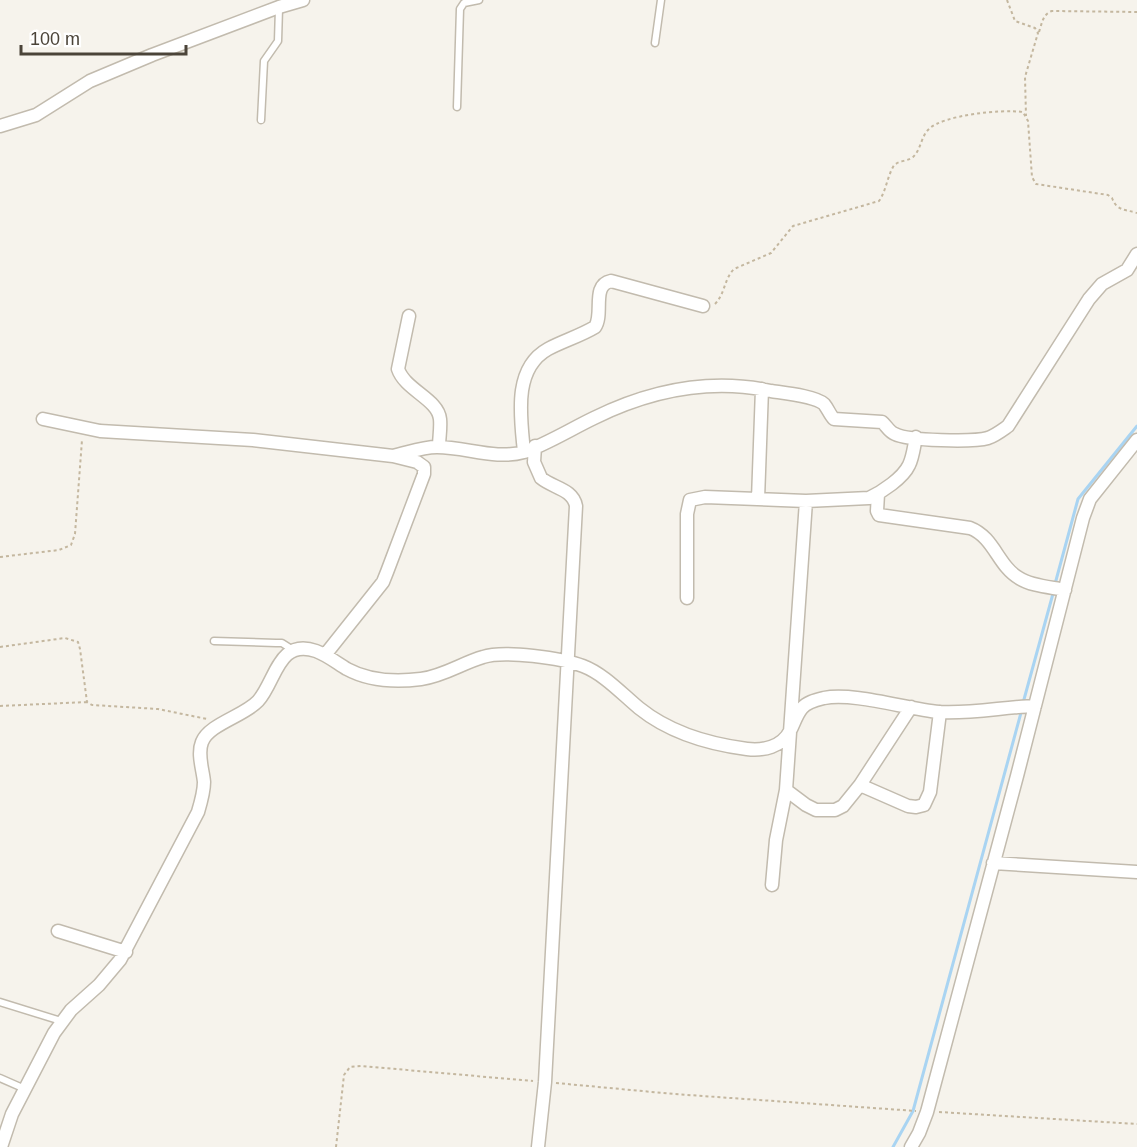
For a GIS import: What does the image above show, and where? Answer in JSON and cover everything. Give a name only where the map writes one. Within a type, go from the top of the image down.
[{"type":"street","points":[[0,126],[36,116],[76,88],[152,54],[303,0]]},
{"type":"street","points":[[393,456],[439,447],[491,454],[530,449],[600,415],[658,394],[701,386],[742,386],[821,402],[831,416],[839,421],[882,422],[895,434],[949,440],[986,439],[998,434],[1008,426],[1089,299],[1102,284],[1127,270],[1137,254]]},
{"type":"street","points":[[538,1147],[545,1082],[576,506],[570,493],[541,478],[530,449],[520,409],[520,395],[525,378],[535,361],[546,350],[595,327],[598,322],[599,293],[604,283],[611,281],[703,306]]},
{"type":"street","points":[[410,316],[398,369],[406,383],[438,411],[439,447]]},
{"type":"street","points":[[758,499],[762,389]]},
{"type":"street","points":[[43,419],[83,428],[254,440],[393,456],[417,462],[424,467],[424,474],[383,582],[325,655]]},
{"type":"street","points":[[687,598],[687,514],[690,500],[705,497],[806,501],[860,499],[878,494],[905,472],[912,458],[915,437]]},
{"type":"street","points":[[911,1147],[923,1112],[993,863],[1058,588],[1090,498],[1137,440]]},
{"type":"street","points":[[878,494],[877,512],[879,515],[978,531],[1017,577],[1032,584],[1058,588]]},
{"type":"street","points":[[772,885],[776,840],[786,790],[806,501]]},
{"type":"street","points":[[1,1147],[9,1122],[61,1021],[111,972],[126,952],[198,812],[203,794],[200,747],[203,738],[259,700],[284,657],[294,651],[307,649],[325,655],[361,675],[396,680],[443,674],[472,660],[499,654],[568,662],[600,675],[642,711],[675,730],[699,740],[750,750],[769,748],[781,742],[789,733],[802,707],[828,697],[845,697],[940,712],[1031,706]]},
{"type":"street","points":[[786,790],[816,810],[835,810],[843,806],[860,785],[911,707]]},
{"type":"street","points":[[860,785],[908,806],[924,805],[930,792],[940,712]]},
{"type":"street","points":[[993,863],[1137,872]]},
{"type":"street","points":[[58,931],[126,952]]},
{"type":"lane","points":[[457,107],[460,9],[464,3],[479,0]]},
{"type":"lane","points":[[656,43],[660,0]]},
{"type":"lane","points":[[261,120],[264,61],[279,41],[279,7]]},
{"type":"lane","points":[[214,641],[276,643],[294,651]]},
{"type":"lane","points":[[0,1002],[61,1021]]},
{"type":"lane","points":[[0,1078],[25,1089]]},
{"type":"path","points":[[1007,0],[1015,21],[1035,28],[1038,33]]},
{"type":"path","points":[[1137,12],[1053,10],[1047,12],[1025,77],[1032,177],[1036,184],[1108,195],[1112,198],[1114,206],[1137,213]]},
{"type":"path","points":[[703,306],[716,304],[729,273],[771,253],[793,226],[879,201],[893,167],[897,163],[912,158],[927,130],[934,124],[955,117],[1016,111],[1023,112],[1026,116]]},
{"type":"path","points":[[0,557],[59,550],[71,545],[75,534],[83,428]]},
{"type":"path","points":[[0,647],[65,638],[78,642],[87,702]]},
{"type":"path","points":[[0,706],[87,702],[92,705],[158,709],[224,723]]},
{"type":"path","points":[[336,1147],[344,1075],[350,1067],[361,1066],[674,1094],[923,1112],[1137,1124]]},
{"type":"waterway","points":[[1055,584],[1078,499],[1137,426]]},
{"type":"waterway","points":[[1023,703],[1054,590]]},
{"type":"waterway","points":[[893,1147],[913,1111],[1022,709]]}]
